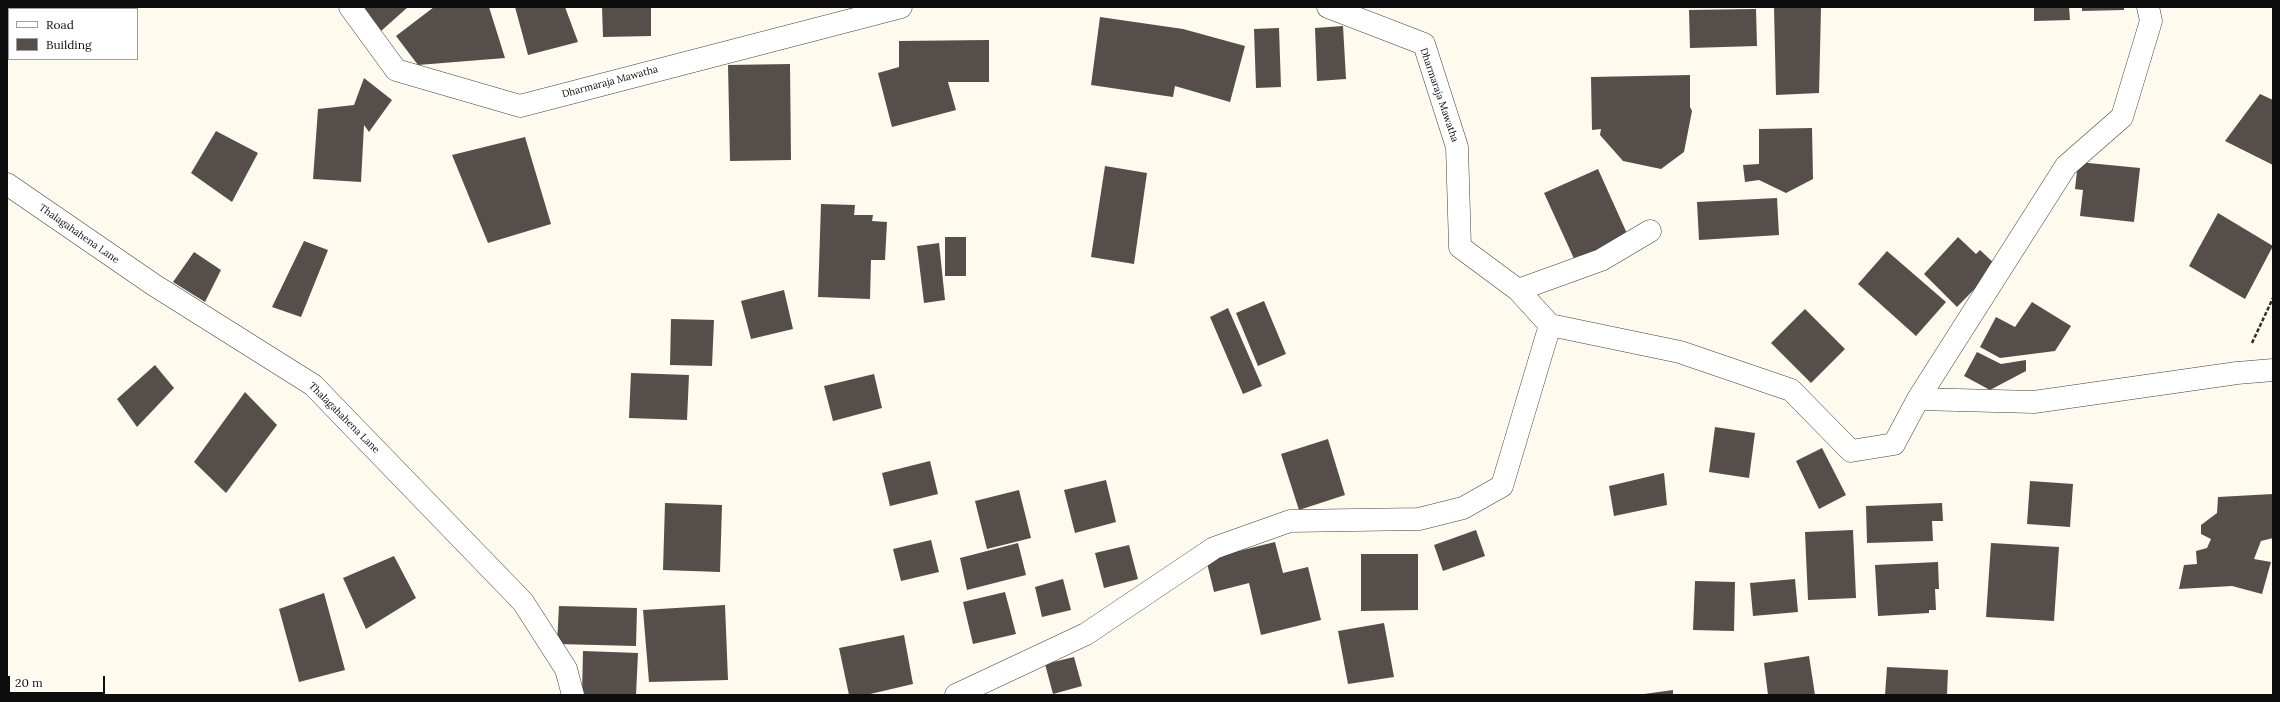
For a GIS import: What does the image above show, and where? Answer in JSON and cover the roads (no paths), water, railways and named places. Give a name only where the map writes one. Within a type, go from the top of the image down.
[{"type":"street","name":"Dharmaraja Mawatha","points":[[350,7],[396,70],[520,106],[901,7]]},
{"type":"street","name":"Dharmaraja Mawatha","points":[[1328,7],[1424,44],[1457,147],[1460,247],[1518,290],[1550,325]]},
{"type":"street","points":[[956,695],[1086,634],[1214,548],[1290,521],[1418,519],[1463,508],[1502,486],[1550,325],[1680,352],[1791,390],[1851,451],[1894,444],[1918,399],[2066,166],[2122,117],[2151,21],[2148,7]]},
{"type":"street","name":"Thalagahahena Lane","points":[[7,184],[154,285],[313,385],[524,602],[566,669],[573,695]]},
{"type":"street","points":[[1518,290],[1601,260],[1650,231]]},
{"type":"street","points":[[1918,399],[2034,402],[2237,373],[2273,370]]}]
